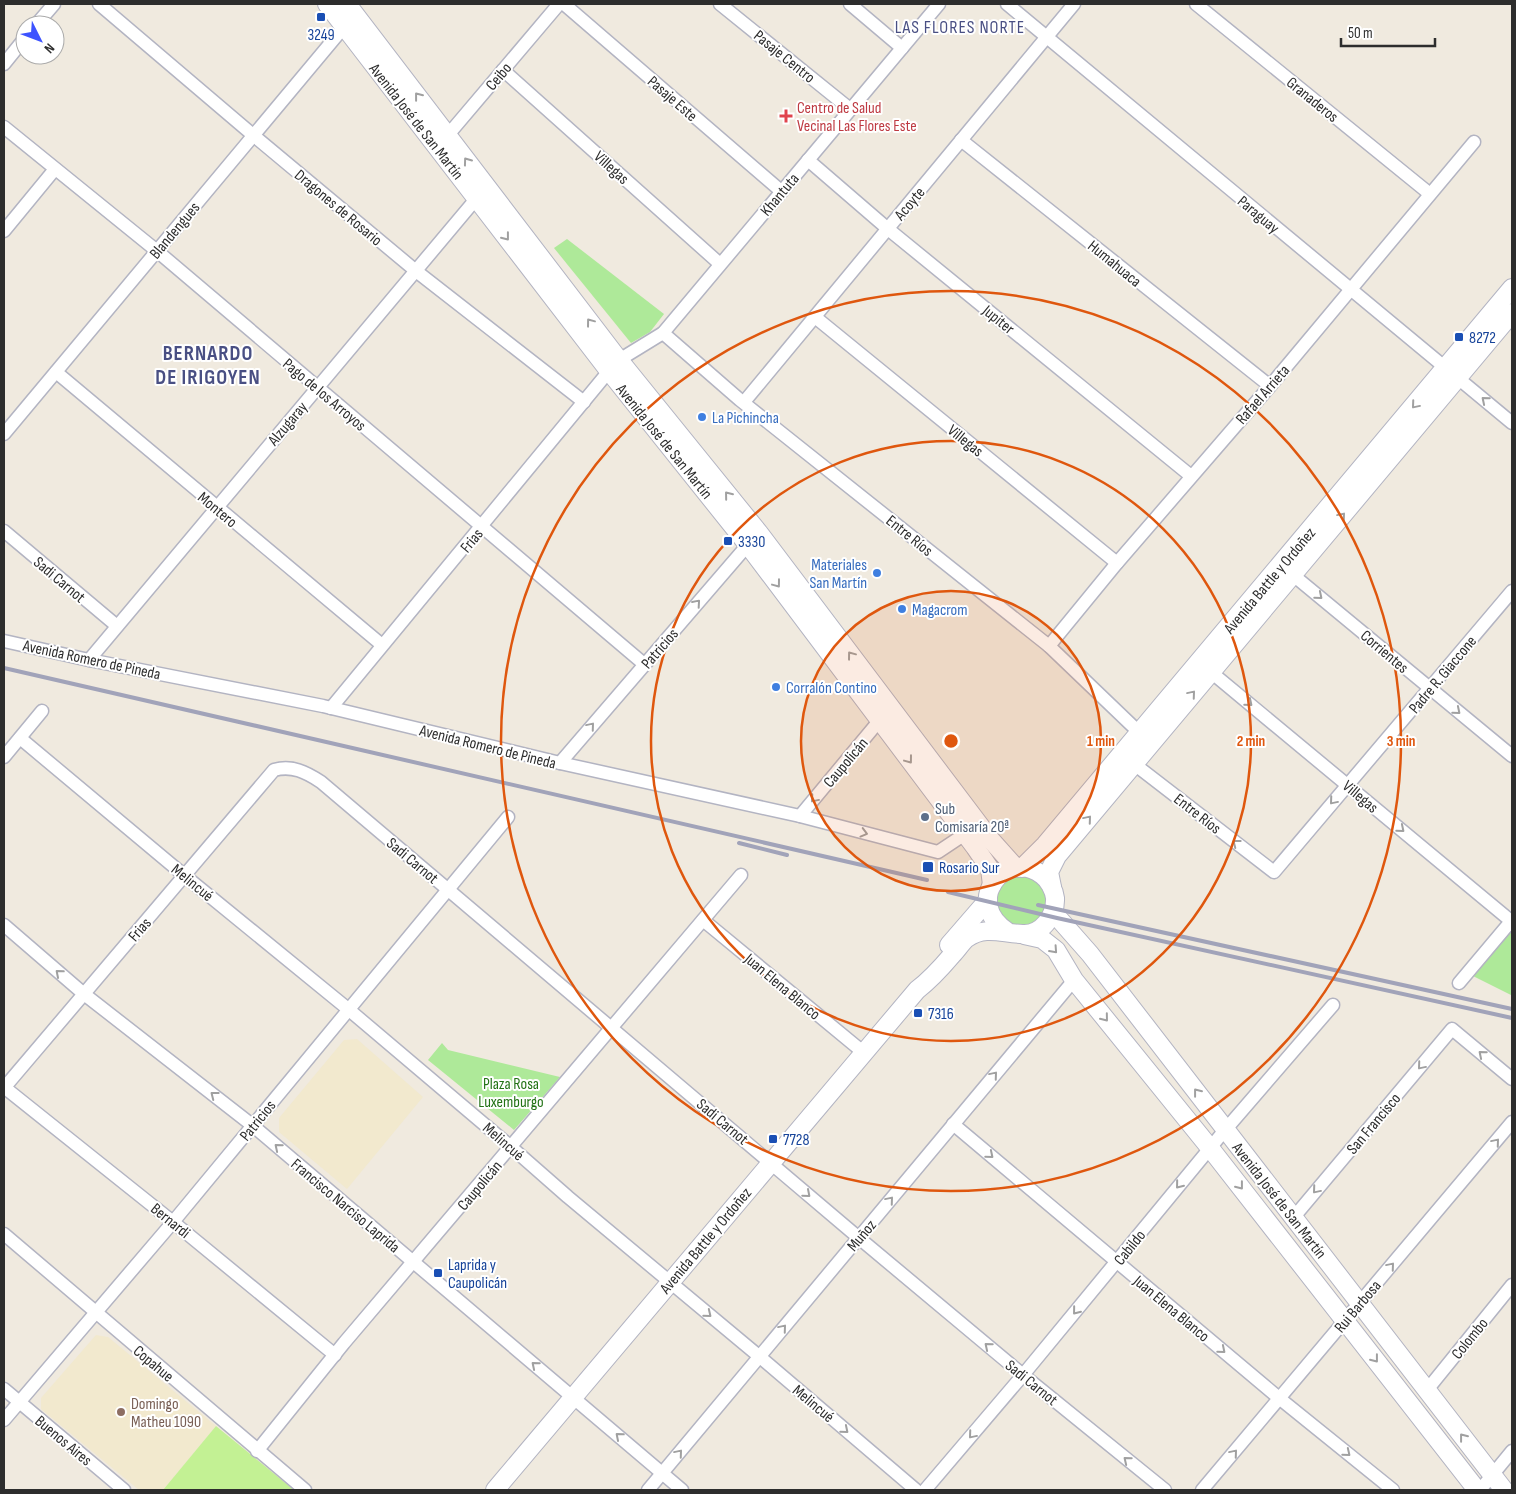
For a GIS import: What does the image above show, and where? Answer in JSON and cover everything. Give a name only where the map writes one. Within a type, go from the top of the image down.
[{"type":"main road","name":"Avenida José de San Martín","points":[[326,4],[443,141]]},
{"type":"main road","name":"Avenida José de San Martín","points":[[347,4],[481,193],[614,366],[753,539],[885,714],[990,839],[1019,868]]},
{"type":"main road","name":"Avenida Battle y Ordoñez","points":[[1453,373],[1512,288]]},
{"type":"main road","name":"Avenida Battle y Ordoñez","points":[[1052,887],[1049,872],[1057,856],[1128,759],[1453,373],[1512,313]]},
{"type":"main road","name":"Avenida Battle y Ordoñez","points":[[1145,738],[1211,672],[1287,570]]},
{"type":"main road","name":"Avenida José de San Martín","points":[[885,714],[990,869],[990,893]]},
{"type":"main road","name":"Avenida Battle y Ordoñez","points":[[1019,868],[1045,845],[1128,759]]},
{"type":"main road","points":[[1019,868],[1034,870],[1045,877],[1052,887],[1055,898],[1053,912],[1045,925],[1035,932],[1016,933],[999,927],[992,919],[988,909],[990,893],[1002,874],[1019,868]]},
{"type":"main road","name":"Avenida Battle y Ordoñez","points":[[495,1490],[916,990],[924,976],[990,893]]},
{"type":"main road","name":"Avenida José de San Martín","points":[[1053,912],[1090,954],[1504,1490]]},
{"type":"main road","name":"Avenida Battle y Ordoñez","points":[[916,990],[930,980],[967,938],[986,930],[1016,933]]},
{"type":"main road","name":"Avenida José de San Martín","points":[[1016,933],[1042,939],[1056,950],[1074,980],[1210,1148],[1478,1490]]},
{"type":"street","points":[[45,15],[54,4]]},
{"type":"street","name":"Dragones de Rosario","points":[[99,4],[253,136],[416,271],[584,402]]},
{"type":"street","name":"Ceibo","points":[[443,141],[559,4]]},
{"type":"street","name":"Pasaje Este","points":[[564,4],[781,192]]},
{"type":"street","name":"Pasaje Centro","points":[[720,4],[850,109]]},
{"type":"street","points":[[850,4],[902,48]]},
{"type":"street","name":"Khantuta","points":[[614,366],[663,333],[939,4]]},
{"type":"street","name":"Paraguay","points":[[1007,4],[1512,423]]},
{"type":"street","name":"Acoyte","points":[[744,402],[1074,4]]},
{"type":"street","name":"Granaderos","points":[[1196,4],[1430,194]]},
{"type":"street","name":"Blandengues","points":[[4,434],[344,27]]},
{"type":"street","points":[[4,64],[15,50]]},
{"type":"street","name":"Villegas","points":[[503,70],[720,264]]},
{"type":"street","name":"Pago de los Arroyos","points":[[4,127],[157,251],[644,664]]},
{"type":"street","name":"Humahuaca","points":[[961,140],[1270,386]]},
{"type":"street","name":"Rafael Arrieta","points":[[1049,646],[1117,563],[1270,386],[1474,142]]},
{"type":"street","name":"Jupiter","points":[[808,160],[888,228],[1191,476]]},
{"type":"street","points":[[4,232],[55,169]]},
{"type":"street","name":"Alzugaray","points":[[88,660],[481,193]]},
{"type":"street","name":"Villegas","points":[[815,316],[1117,563]]},
{"type":"street","name":"Entre Ríos","points":[[663,333],[744,402],[1049,646],[1145,738]]},
{"type":"street","name":"Frias","points":[[331,708],[614,366]]},
{"type":"street","name":"Montero","points":[[56,372],[216,508],[382,645]]},
{"type":"street","name":"Sadi Carnot","points":[[4,531],[117,626]]},
{"type":"street","name":"Patricios","points":[[560,763],[753,539]]},
{"type":"street","name":"Corrientes","points":[[1287,570],[1512,756]]},
{"type":"street","name":"Padre R. Giaccone","points":[[1274,872],[1512,591]]},
{"type":"street","name":"Avenida Romero de Pineda","points":[[4,640],[88,660],[331,708],[560,763],[800,816],[938,852],[965,834]]},
{"type":"street","name":"Villegas","points":[[1211,672],[1512,920]]},
{"type":"street","points":[[4,757],[42,712]]},
{"type":"street","name":"Caupolicán","points":[[800,816],[885,714]]},
{"type":"street","name":"Melincué","points":[[20,738],[348,1009],[916,1490]]},
{"type":"street","name":"Entre Ríos","points":[[1128,759],[1274,872]]},
{"type":"street","name":"Sadi Carnot","points":[[274,770],[286,767],[308,774],[321,782],[859,1238],[1165,1490]]},
{"type":"street","name":"Frias","points":[[4,1087],[274,770]]},
{"type":"street","name":"Patricios","points":[[4,1420],[173,1222],[447,889],[508,818]]},
{"type":"street","name":"Caupolicán","points":[[257,1451],[335,1355],[741,875]]},
{"type":"street","name":"Juan Elena Blanco","points":[[703,920],[863,1052]]},
{"type":"street","points":[[1459,984],[1512,920]]},
{"type":"street","name":"Francisco Narciso Laprida","points":[[4,925],[84,994],[252,1125],[682,1490]]},
{"type":"street","name":"Muñoz","points":[[648,1490],[1074,980]]},
{"type":"street","name":"Cabildo","points":[[925,1490],[1023,1375],[1210,1148],[1333,1004]]},
{"type":"street","name":"San Francisco","points":[[1294,1217],[1452,1029],[1512,1079]]},
{"type":"street","name":"Bernardi","points":[[4,1087],[335,1355]]},
{"type":"street","name":"Rui Barbosa","points":[[1202,1490],[1512,1122]]},
{"type":"street","name":"Juan Elena Blanco","points":[[953,1124],[1116,1262],[1393,1490]]},
{"type":"street","name":"Copahue","points":[[4,1234],[305,1490]]},
{"type":"street","name":"Colombo","points":[[1427,1390],[1512,1285]]},
{"type":"street","name":"Buenos Aires","points":[[4,1389],[124,1490]]},
{"type":"street","points":[[1478,1490],[1512,1451]]},
{"type":"shaded area","points":[[357,1039],[423,1097],[347,1189],[279,1132],[279,1118],[344,1040]]},
{"type":"shaded area","name":"Domingo Matheu 1090","points":[[96,1335],[108,1337],[216,1426],[163,1490],[139,1490],[41,1409],[41,1398]]},
{"type":"green space","points":[[567,239],[664,314],[650,332],[631,343],[554,248]]},
{"type":"green space","points":[[1002,874],[1045,877],[1052,916],[1008,932],[988,900]]},
{"type":"green space","points":[[1512,927],[1512,993],[1511,995],[1471,975]]},
{"type":"green space","name":"Plaza Rosa Luxemburgo","points":[[442,1043],[448,1050],[560,1077],[514,1130],[428,1060]]},
{"type":"green space","points":[[216,1426],[294,1490],[163,1490]]},
{"type":"railway","points":[[4,668],[927,880]]},
{"type":"railway","points":[[739,843],[787,855]]},
{"type":"railway","points":[[948,892],[1057,918],[1512,1018]]},
{"type":"railway","points":[[1038,905],[1512,1009]]},
{"type":"place","name":"3249","points":[[321,17]]},
{"type":"place","name":"Centro de Salud Vecinal Las Flores Este","points":[[786,116]]},
{"type":"place","name":"8272","points":[[1459,337]]},
{"type":"place","name":"La Pichincha","points":[[702,417]]},
{"type":"place","name":"3330","points":[[728,541]]},
{"type":"place","name":"Materiales San Martín","points":[[877,573]]},
{"type":"place","name":"Magacrom","points":[[902,609]]},
{"type":"place","name":"Corralón Contino","points":[[776,687]]},
{"type":"place","name":"Sub Comisaría 20ª","points":[[925,817]]},
{"type":"place","name":"Rosario Sur","points":[[928,867]]},
{"type":"place","name":"7316","points":[[918,1013]]},
{"type":"place","name":"7728","points":[[773,1139]]},
{"type":"place","name":"Laprida y Caupolicán","points":[[438,1273]]},
{"type":"place","name":"Domingo Matheu 1090","points":[[121,1412]]},
{"type":"district","name":"LAS FLORES NORTE","points":[[960,27]]},
{"type":"district","name":"BERNARDO DE IRIGOYEN","points":[[208,365]]}]
